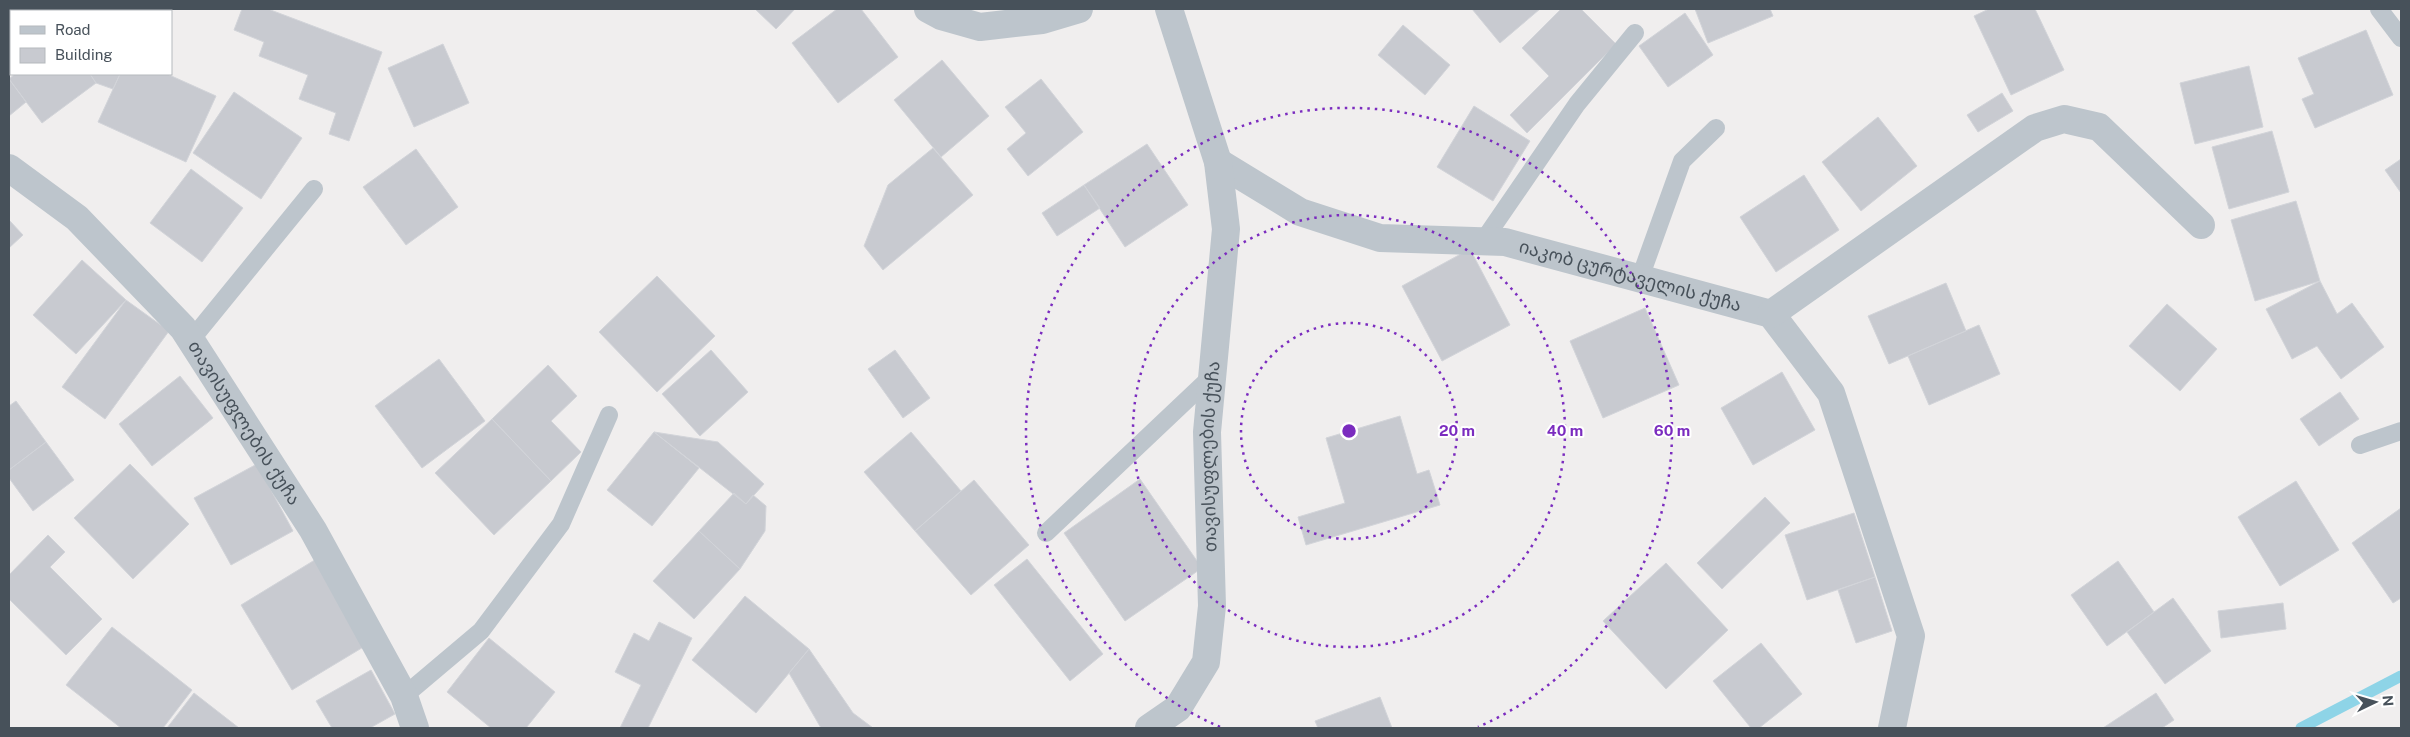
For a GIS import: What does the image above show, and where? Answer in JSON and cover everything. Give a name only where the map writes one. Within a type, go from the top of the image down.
[{"type":"street","points":[[928,9],[941,16],[980,28],[1042,20],[1079,9]]},
{"type":"street","points":[[1169,9],[1218,162]]},
{"type":"street","points":[[1892,728],[1911,636],[1831,393],[1771,314],[2035,128],[2064,119],[2100,127],[2200,225]]},
{"type":"street","name":"იაკობ ცურტაველის ქუჩა","points":[[1218,162],[1300,212],[1380,238],[1505,242],[1771,314]]},
{"type":"street","name":"თავისუფლების ქუჩა","points":[[1149,728],[1178,708],[1206,662],[1212,606],[1207,432],[1226,229],[1218,162]]},
{"type":"street","name":"თავისუფლების ქუჩა","points":[[9,168],[77,218],[184,328],[314,530],[404,696],[415,728]]},
{"type":"lane","points":[[2379,9],[2401,38]]},
{"type":"lane","points":[[1483,241],[1577,104],[1635,33]]},
{"type":"lane","points":[[1640,278],[1682,161],[1716,128]]},
{"type":"lane","points":[[191,340],[314,189]]},
{"type":"lane","points":[[1046,533],[1212,376]]},
{"type":"lane","points":[[404,696],[481,631],[560,524],[609,415]]},
{"type":"lane","points":[[2360,445],[2401,432]]},
{"type":"building","points":[[163,9],[164,10],[96,10]]},
{"type":"building","points":[[242,9],[268,9],[382,52],[349,141],[329,134],[336,113],[299,99],[308,75],[259,56],[264,42],[234,30]]},
{"type":"building","points":[[755,9],[795,9],[776,29]]},
{"type":"building","points":[[837,9],[861,9],[898,57],[838,103],[792,43]]},
{"type":"building","points":[[1472,9],[1540,9],[1500,43]]},
{"type":"building","points":[[1561,9],[1581,9],[1616,44],[1527,133],[1510,115],[1549,76],[1522,48]]},
{"type":"building","points":[[1695,9],[1770,9],[1773,16],[1708,43]]},
{"type":"building","points":[[1989,9],[2035,9],[2064,70],[2011,95],[1974,16]]},
{"type":"building","points":[[1685,13],[1713,55],[1668,87],[1639,46]]},
{"type":"building","points":[[1403,25],[1450,65],[1425,95],[1378,55]]},
{"type":"building","points":[[2366,30],[2393,95],[2315,128],[2302,99],[2314,94],[2298,58]]},
{"type":"building","points":[[443,44],[469,103],[414,127],[388,68]]},
{"type":"building","points":[[942,60],[989,116],[941,157],[894,100]]},
{"type":"building","points":[[2249,66],[2263,127],[2195,144],[2180,83]]},
{"type":"building","points":[[14,75],[91,75],[96,83],[42,123],[9,79]]},
{"type":"building","points":[[91,75],[120,75],[113,89],[96,83]]},
{"type":"building","points":[[120,75],[169,75],[216,96],[186,162],[98,122]]},
{"type":"building","points":[[9,79],[26,102],[9,116]]},
{"type":"building","points":[[1041,79],[1083,132],[1028,176],[1007,149],[1026,133],[1005,107]]},
{"type":"building","points":[[234,92],[302,138],[261,199],[193,153]]},
{"type":"building","points":[[2002,93],[2013,111],[1978,132],[1967,115]]},
{"type":"building","points":[[1474,106],[1530,141],[1493,201],[1437,167]]},
{"type":"building","points":[[1878,117],[1917,166],[1861,211],[1822,162]]},
{"type":"building","points":[[2272,131],[2289,192],[2229,209],[2212,147]]},
{"type":"building","points":[[1147,144],[1188,205],[1125,247],[1084,185]]},
{"type":"building","points":[[933,148],[973,195],[883,270],[864,246],[888,185]]},
{"type":"building","points":[[416,149],[458,207],[406,245],[363,187]]},
{"type":"building","points":[[2401,159],[2401,193],[2385,170]]},
{"type":"building","points":[[191,169],[243,208],[202,262],[150,223]]},
{"type":"building","points":[[1804,175],[1839,230],[1776,272],[1740,217]]},
{"type":"building","points":[[1084,185],[1100,208],[1057,236],[1042,213]]},
{"type":"building","points":[[2296,201],[2320,281],[2255,301],[2231,220]]},
{"type":"building","points":[[9,220],[23,235],[9,248]]},
{"type":"building","points":[[1470,249],[1510,325],[1442,361],[1402,286]]},
{"type":"building","points":[[82,260],[126,300],[76,354],[33,315]]},
{"type":"building","points":[[657,276],[715,336],[657,392],[599,332]]},
{"type":"building","points":[[2320,281],[2337,314],[2352,303],[2384,347],[2341,379],[2317,346],[2292,359],[2266,309]]},
{"type":"building","points":[[1946,283],[1966,331],[1889,364],[1868,316]]},
{"type":"building","points":[[126,300],[169,331],[105,419],[62,387]]},
{"type":"building","points":[[2167,304],[2217,349],[2180,391],[2129,346]]},
{"type":"building","points":[[1645,308],[1679,385],[1603,418],[1570,341]]},
{"type":"building","points":[[1979,325],[2000,374],[1929,405],[1908,356]]},
{"type":"building","points":[[711,350],[748,392],[700,436],[662,394]]},
{"type":"building","points":[[895,350],[930,398],[903,418],[868,369]]},
{"type":"building","points":[[439,359],[485,421],[422,468],[375,406]]},
{"type":"building","points":[[548,365],[577,396],[551,421],[581,452],[551,481],[492,419]]},
{"type":"building","points":[[1782,372],[1815,430],[1753,465],[1721,408]]},
{"type":"building","points":[[180,376],[213,418],[152,466],[119,424]]},
{"type":"building","points":[[2340,392],[2359,419],[2319,446],[2300,419]]},
{"type":"building","points":[[16,401],[46,442],[9,470],[9,406]]},
{"type":"building","points":[[1400,416],[1417,474],[1429,470],[1440,505],[1306,545],[1298,517],[1345,503],[1326,438]]},
{"type":"building","points":[[492,419],[551,481],[494,535],[435,473]]},
{"type":"building","points":[[654,432],[718,442],[764,484],[746,504]]},
{"type":"building","points":[[654,432],[699,468],[652,526],[607,490]]},
{"type":"building","points":[[911,432],[961,491],[915,531],[864,472]]},
{"type":"building","points":[[46,442],[74,480],[33,511],[9,478],[9,470]]},
{"type":"building","points":[[130,464],[189,524],[133,579],[74,518]]},
{"type":"building","points":[[257,464],[293,531],[231,565],[194,498]]},
{"type":"building","points":[[1140,479],[1202,568],[1125,621],[1064,533]]},
{"type":"building","points":[[974,480],[1029,545],[971,595],[915,531]]},
{"type":"building","points":[[2296,481],[2339,550],[2280,586],[2238,517]]},
{"type":"building","points":[[734,493],[746,504],[753,495],[766,506],[765,531],[740,569],[699,531]]},
{"type":"building","points":[[1765,497],[1790,523],[1722,589],[1697,563]]},
{"type":"building","points":[[2401,508],[2401,598],[2393,603],[2352,543]]},
{"type":"building","points":[[1854,513],[1875,577],[1807,600],[1785,535]]},
{"type":"building","points":[[699,531],[740,569],[694,619],[653,581]]},
{"type":"building","points":[[48,535],[65,552],[50,567],[102,619],[66,655],[9,599],[9,575]]},
{"type":"building","points":[[318,558],[370,643],[292,690],[241,605]]},
{"type":"building","points":[[1027,559],[1103,654],[1070,681],[994,585]]},
{"type":"building","points":[[2118,561],[2154,612],[2107,646],[2071,595]]},
{"type":"building","points":[[1666,563],[1728,630],[1666,689],[1603,621]]},
{"type":"building","points":[[1875,577],[1892,631],[1856,643],[1838,590]]},
{"type":"building","points":[[745,596],[809,649],[756,713],[692,660]]},
{"type":"building","points":[[2173,598],[2211,651],[2165,684],[2127,632]]},
{"type":"building","points":[[2283,603],[2286,629],[2221,638],[2218,611]]},
{"type":"building","points":[[659,622],[692,638],[648,728],[620,728],[641,685],[615,672],[634,633],[649,641]]},
{"type":"building","points":[[112,627],[192,690],[163,728],[121,728],[66,685]]},
{"type":"building","points":[[489,638],[555,692],[526,728],[491,728],[447,692]]},
{"type":"building","points":[[1761,643],[1802,694],[1759,728],[1751,728],[1713,681]]},
{"type":"building","points":[[809,649],[853,713],[873,728],[821,728],[789,673]]},
{"type":"building","points":[[371,670],[395,714],[370,728],[332,728],[316,701]]},
{"type":"building","points":[[194,693],[239,728],[167,728]]},
{"type":"building","points":[[2156,693],[2174,720],[2162,728],[2103,728]]},
{"type":"building","points":[[1380,697],[1392,728],[1318,728],[1315,721]]},
{"type":"waterway","points":[[2301,728],[2401,676]]}]
